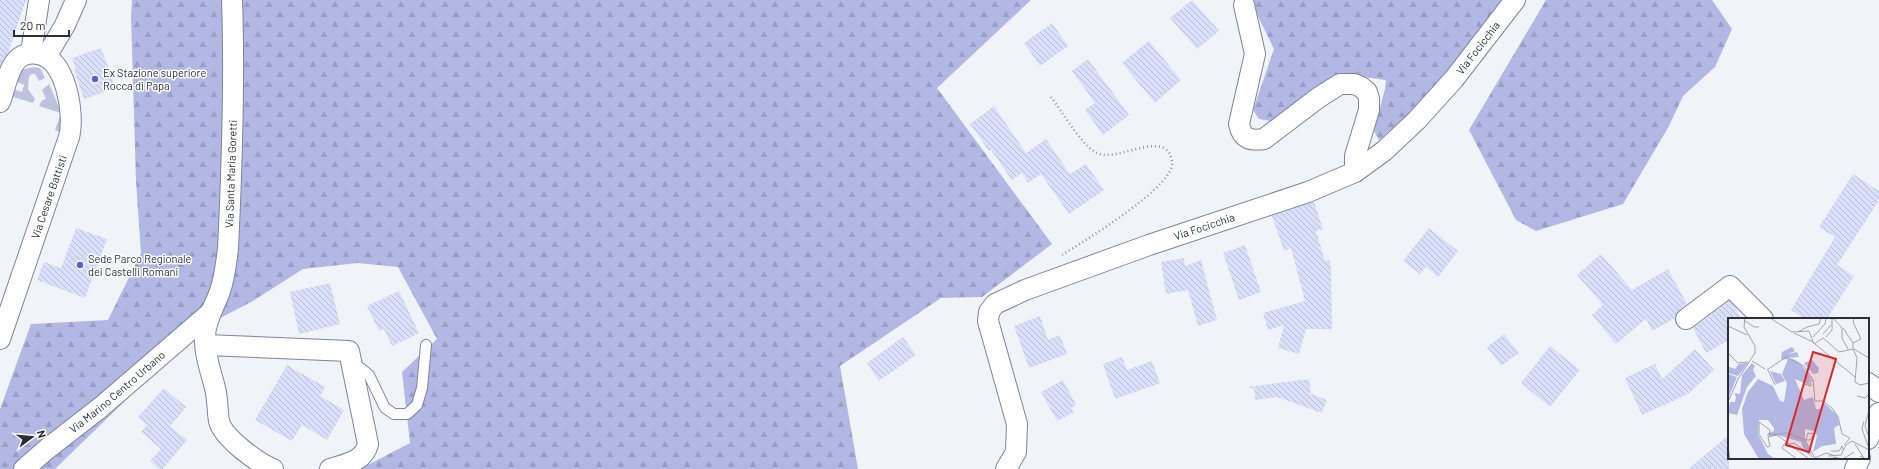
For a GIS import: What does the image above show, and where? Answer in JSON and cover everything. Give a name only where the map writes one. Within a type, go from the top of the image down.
[{"type":"street","points":[[39,0],[39,55]]},
{"type":"street","points":[[0,102],[14,64],[19,58],[39,55],[65,25],[76,0]]},
{"type":"street","name":"Via Santa Maria Goretti","points":[[232,0],[234,112],[228,249],[226,270],[220,292],[210,313],[205,337],[209,368],[218,401],[219,422],[225,432],[259,463],[273,469]]},
{"type":"street","name":"Via Focicchia","points":[[1006,469],[1016,452],[1017,424],[988,321],[989,312],[995,304],[1060,277],[1149,245],[1308,192],[1354,172],[1384,151],[1417,120],[1459,73],[1515,0]]},
{"type":"street","points":[[1244,5],[1255,54],[1239,124],[1240,131],[1245,138],[1253,140],[1264,139],[1318,98],[1340,84],[1354,84],[1367,92],[1369,99],[1369,110],[1354,156],[1354,172]]},
{"type":"street","name":"Via Cesare Battisti","points":[[0,339],[71,130],[71,110],[62,78],[53,63],[39,55]]},
{"type":"street","points":[[1686,319],[1730,286],[1762,318]]},
{"type":"street","name":"Via Marino Centro Urbano","points":[[24,469],[101,407],[210,313]]},
{"type":"street","points":[[206,345],[349,350],[367,438],[366,450],[364,455],[358,459],[330,469]]},
{"type":"street","points":[[1869,384],[1879,392]]},
{"type":"street","points":[[1869,437],[1879,413]]},
{"type":"street","points":[[1855,469],[1860,459]]},
{"type":"lane","points":[[351,360],[369,376],[385,408],[394,414],[407,414],[417,405],[422,388],[426,345]]},
{"type":"path","points":[[1051,97],[1088,146],[1096,153],[1110,154],[1161,147],[1168,150],[1172,159],[1172,165],[1165,178],[1137,204],[1060,256]]},
{"type":"shaded area","points":[[33,67],[40,68],[45,78],[39,81],[35,74],[29,76],[28,89],[35,99],[33,103],[10,96],[13,89],[22,92],[24,85],[15,81],[22,70]]},
{"type":"shaded area","points":[[49,84],[66,123],[63,134],[55,130],[61,113],[39,106],[42,100],[46,99],[42,90]]},
{"type":"green space","points":[[132,0],[1031,0],[937,88],[1052,244],[982,297],[941,298],[840,366],[858,469],[360,469],[410,443],[402,372],[437,339],[398,267],[358,263],[303,269],[253,301],[199,329],[55,469],[0,469],[0,409],[31,324],[108,320],[141,253],[136,181],[131,16]]},
{"type":"green space","points":[[1250,0],[1505,0],[1427,98],[1379,140],[1374,131],[1386,80],[1355,76],[1328,81],[1271,121],[1259,119],[1253,110],[1274,49]]},
{"type":"green space","points":[[1546,0],[1712,0],[1732,29],[1715,67],[1683,96],[1669,126],[1623,204],[1536,231],[1516,220],[1469,130]]},
{"type":"building","points":[[0,0],[26,0],[8,53],[0,66]]},
{"type":"building","points":[[1192,0],[1219,31],[1197,49],[1170,18]]},
{"type":"building","points":[[1052,23],[1068,46],[1040,66],[1024,43]]},
{"type":"building","points":[[1149,41],[1181,80],[1155,103],[1122,63]]},
{"type":"building","name":"Ex Stazione superiore Rocca di Papa","points":[[101,48],[116,88],[84,99],[74,70],[76,69],[72,58]]},
{"type":"building","points":[[1088,59],[1129,115],[1103,135],[1085,110],[1095,103],[1072,71]]},
{"type":"building","points":[[994,106],[1026,153],[1046,139],[1070,174],[1086,164],[1104,190],[1069,214],[1041,174],[1028,183],[1022,173],[1012,180],[970,124]]},
{"type":"building","points":[[1853,174],[1879,191],[1879,200],[1837,265],[1854,276],[1828,318],[1803,318],[1791,310],[1835,237],[1819,227]]},
{"type":"building","points":[[1314,202],[1323,229],[1316,231],[1325,261],[1329,260],[1331,267],[1332,329],[1306,329],[1299,354],[1278,348],[1284,325],[1268,330],[1263,313],[1305,301],[1291,248],[1284,251],[1272,216]]},
{"type":"building","name":"Sede Parco Regionale dei Castelli Romani","points":[[76,228],[107,239],[85,298],[37,280],[44,262],[61,268]]},
{"type":"building","points":[[1429,228],[1458,251],[1438,277],[1426,267],[1420,274],[1403,261]]},
{"type":"building","points":[[1245,245],[1261,292],[1239,300],[1223,253]]},
{"type":"building","points":[[1601,254],[1632,290],[1668,269],[1687,304],[1679,310],[1675,318],[1652,331],[1646,319],[1616,344],[1592,315],[1603,305],[1577,275]]},
{"type":"building","points":[[1184,258],[1185,266],[1201,260],[1217,320],[1198,326],[1188,290],[1166,294],[1161,262]]},
{"type":"building","points":[[330,283],[340,324],[299,334],[290,292]]},
{"type":"building","points":[[399,291],[419,333],[392,346],[384,329],[379,331],[367,306]]},
{"type":"building","points":[[1729,301],[1735,307],[1740,318],[1728,318],[1728,341],[1706,353],[1693,328]]},
{"type":"building","points":[[1040,316],[1048,340],[1060,335],[1067,354],[1029,368],[1014,326]]},
{"type":"building","points":[[1504,334],[1519,353],[1501,366],[1487,347]]},
{"type":"building","points":[[903,337],[916,355],[879,381],[867,363]]},
{"type":"building","points":[[1550,346],[1580,370],[1550,407],[1521,383]]},
{"type":"building","points":[[1695,349],[1714,370],[1688,394],[1642,415],[1625,378],[1655,364],[1662,379]]},
{"type":"building","points":[[1122,357],[1127,370],[1152,361],[1160,383],[1115,399],[1103,364]]},
{"type":"building","points":[[287,365],[325,387],[320,396],[344,410],[327,440],[302,425],[292,441],[255,420]]},
{"type":"building","points":[[1309,379],[1311,393],[1308,393],[1327,400],[1322,413],[1277,397],[1255,400],[1254,389],[1248,387]]},
{"type":"building","points":[[1063,380],[1076,405],[1071,408],[1074,412],[1057,421],[1041,392]]},
{"type":"building","points":[[164,388],[186,407],[170,426],[187,440],[163,469],[159,469],[150,461],[161,449],[141,432],[147,425],[138,417]]},
{"type":"building","points":[[1728,436],[1729,469],[1688,469]]},
{"type":"place","name":"Ex Stazione superiore Rocca di Papa","points":[[95,79]]},
{"type":"place","name":"Sede Parco Regionale dei Castelli Romani","points":[[80,265]]}]
